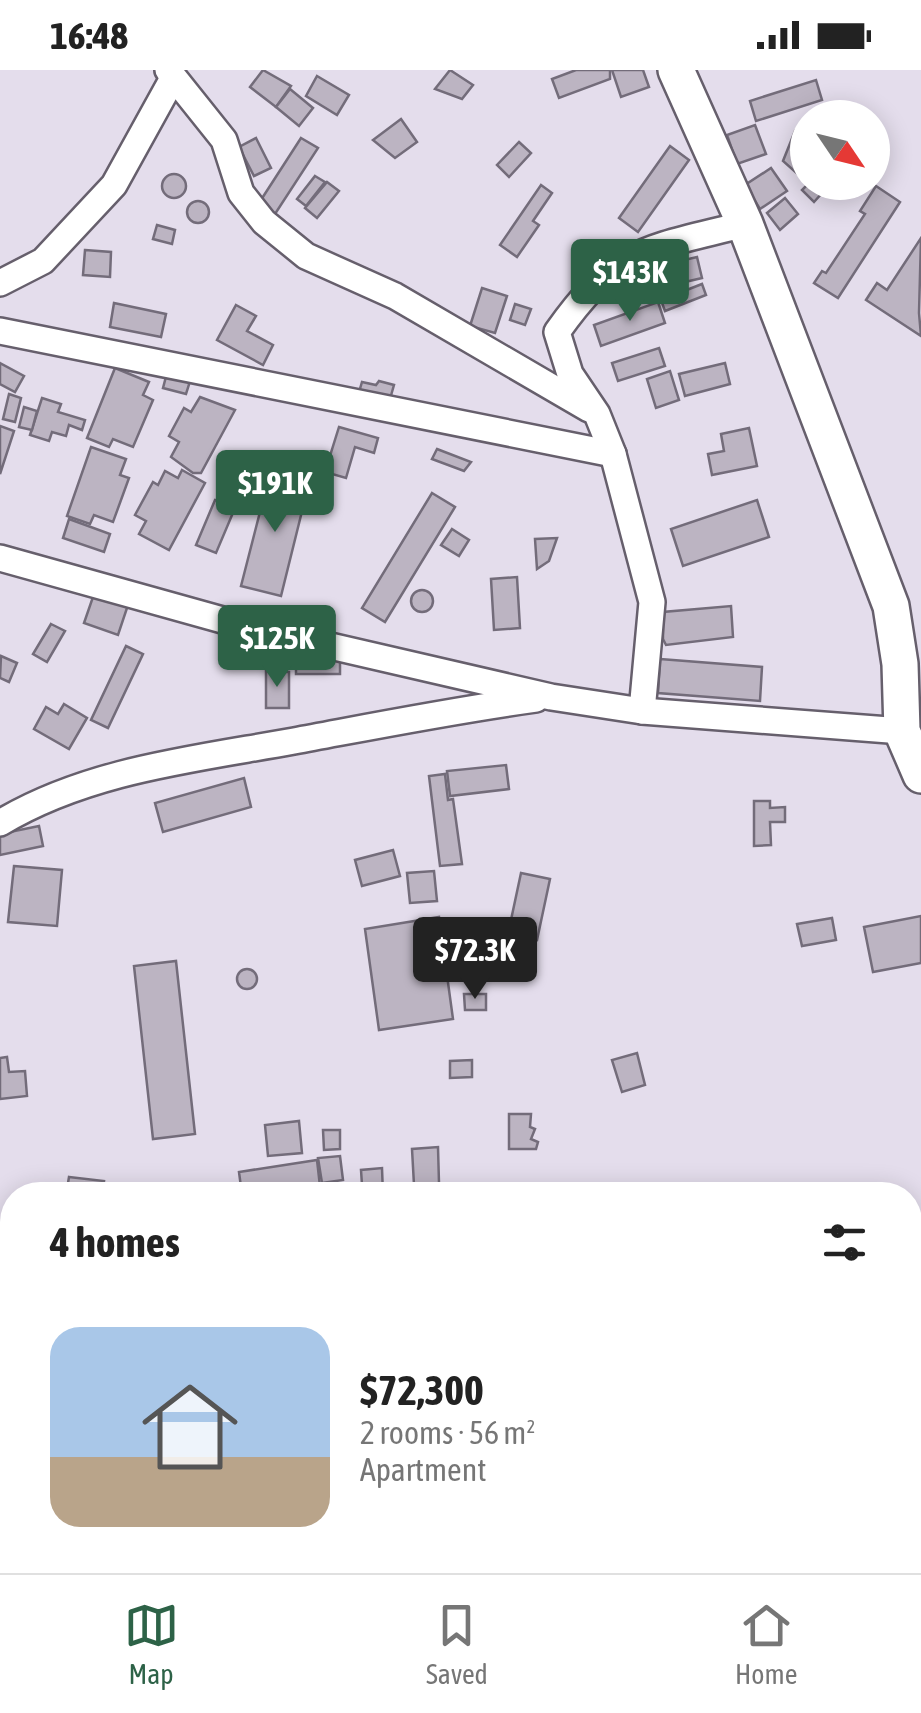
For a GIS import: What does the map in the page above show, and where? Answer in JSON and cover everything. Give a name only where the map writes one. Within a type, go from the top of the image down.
[{"type":"street","points":[[676,70],[745,224],[891,606],[900,664],[902,731],[921,775]]},
{"type":"street","points":[[0,283],[43,261],[114,185],[170,75],[224,140],[241,193],[264,222],[306,256],[395,296],[597,414]]},
{"type":"street","points":[[642,711],[652,602],[614,454],[597,414],[570,374],[557,332],[588,288],[634,253],[745,224]]},
{"type":"street","points":[[0,331],[614,454]]},
{"type":"street","points":[[0,558],[244,626],[551,697],[642,711],[902,731]]},
{"type":"street","points":[[0,822],[22,809],[142,767],[410,717],[551,697]]},
{"type":"building","points":[[263,70],[291,86],[276,107],[250,87]]},
{"type":"building","points":[[450,70],[473,85],[462,99],[435,89]]},
{"type":"building","points":[[576,70],[610,70],[610,79],[559,98],[552,79]]},
{"type":"building","points":[[612,70],[643,70],[649,87],[621,97]]},
{"type":"building","points":[[317,76],[349,95],[337,115],[306,96]]},
{"type":"building","points":[[816,80],[822,100],[790,100],[790,110],[756,121],[750,101]]},
{"type":"building","points":[[290,89],[313,108],[299,126],[276,107]]},
{"type":"building","points":[[401,119],[417,142],[395,158],[373,140]]},
{"type":"building","points":[[755,125],[766,154],[737,164],[727,135]]},
{"type":"building","points":[[256,138],[271,168],[254,176],[239,147]]},
{"type":"building","points":[[301,138],[318,148],[275,214],[259,203]]},
{"type":"building","points":[[519,142],[531,153],[509,177],[497,165]]},
{"type":"building","points":[[790,144],[790,167],[783,161]]},
{"type":"building","points":[[670,146],[689,160],[638,232],[619,218]]},
{"type":"building","points":[[771,168],[787,191],[760,209],[745,185]]},
{"type":"building","points":[[174,174],[183,177],[183,195],[174,198],[165,195],[162,186],[165,177]]},
{"type":"building","points":[[315,176],[325,182],[306,206],[297,199]]},
{"type":"building","points":[[327,182],[339,191],[317,218],[305,208]]},
{"type":"building","points":[[541,185],[552,193],[533,221],[539,225],[517,257],[500,245]]},
{"type":"building","points":[[890,195],[900,202],[838,298],[814,283],[822,271],[826,273],[865,214],[860,211],[867,200],[890,200]]},
{"type":"building","points":[[785,198],[798,214],[780,230],[767,213]]},
{"type":"building","points":[[198,201],[206,204],[206,220],[198,223],[190,220],[187,212],[190,204]]},
{"type":"building","points":[[157,225],[175,230],[172,244],[153,239]]},
{"type":"building","points":[[921,238],[921,336],[866,300],[877,283],[887,290]]},
{"type":"building","points":[[85,250],[111,252],[110,277],[83,275]]},
{"type":"building","points":[[697,257],[702,278],[651,290],[646,269]]},
{"type":"building","points":[[702,284],[706,295],[665,311],[661,300]]},
{"type":"building","points":[[482,288],[507,296],[495,333],[470,326]]},
{"type":"building","points":[[658,302],[665,323],[601,346],[594,325]]},
{"type":"building","points":[[114,303],[166,314],[161,337],[110,327]]},
{"type":"building","points":[[515,304],[531,309],[525,325],[510,320]]},
{"type":"building","points":[[236,305],[256,316],[247,331],[273,345],[263,365],[217,340]]},
{"type":"building","points":[[659,348],[665,366],[618,381],[612,363]]},
{"type":"building","points":[[0,363],[24,376],[15,392],[0,384]]},
{"type":"building","points":[[725,363],[730,384],[685,396],[679,374]]},
{"type":"building","points":[[115,368],[149,382],[143,395],[153,400],[133,447],[113,439],[109,447],[87,438]]},
{"type":"building","points":[[168,369],[192,375],[186,394],[163,388]]},
{"type":"building","points":[[670,371],[679,400],[656,408],[647,379]]},
{"type":"building","points":[[379,381],[394,385],[388,406],[357,399],[362,382],[376,385]]},
{"type":"building","points":[[9,394],[21,398],[15,422],[3,419]]},
{"type":"building","points":[[200,397],[235,410],[201,473],[193,473],[171,457],[179,442],[169,436],[184,408],[191,412]]},
{"type":"building","points":[[42,398],[61,404],[58,412],[85,420],[82,430],[69,425],[66,436],[52,432],[49,441],[30,435]]},
{"type":"building","points":[[24,407],[37,411],[32,430],[19,427]]},
{"type":"building","points":[[0,426],[14,431],[0,474]]},
{"type":"building","points":[[339,427],[378,438],[374,453],[355,447],[346,478],[325,472]]},
{"type":"building","points":[[749,428],[757,466],[712,475],[708,454],[724,451],[721,434]]},
{"type":"building","points":[[91,447],[126,459],[120,475],[129,478],[113,522],[94,515],[90,524],[67,516]]},
{"type":"building","points":[[437,449],[471,462],[464,471],[432,459]]},
{"type":"building","points":[[182,470],[205,483],[169,550],[139,534],[146,521],[135,515],[153,482],[158,485],[165,471],[178,478]]},
{"type":"building","points":[[270,473],[309,483],[281,596],[241,586]]},
{"type":"building","points":[[432,493],[455,507],[385,622],[362,608]]},
{"type":"building","points":[[215,500],[235,508],[216,553],[196,545]]},
{"type":"building","points":[[757,500],[769,537],[683,566],[671,529]]},
{"type":"building","points":[[69,519],[110,534],[104,552],[63,538]]},
{"type":"building","points":[[452,529],[469,540],[459,556],[441,545]]},
{"type":"building","points":[[557,538],[549,561],[537,569],[535,539]]},
{"type":"building","points":[[517,577],[520,628],[494,630],[491,579]]},
{"type":"building","points":[[418,590],[426,590],[433,601],[426,612],[418,612],[411,605],[411,597]]},
{"type":"building","points":[[94,594],[128,605],[118,635],[84,623]]},
{"type":"building","points":[[731,606],[733,637],[666,645],[663,612]]},
{"type":"building","points":[[51,624],[65,631],[47,662],[33,654]]},
{"type":"building","points":[[126,646],[143,654],[108,728],[91,720]]},
{"type":"building","points":[[1,656],[17,663],[9,682],[0,678]]},
{"type":"building","points":[[340,658],[340,674],[296,674],[296,659]]},
{"type":"building","points":[[660,659],[762,667],[760,701],[658,693]]},
{"type":"building","points":[[266,671],[289,672],[289,708],[266,708]]},
{"type":"building","points":[[64,704],[87,718],[69,749],[34,729],[46,707],[58,714]]},
{"type":"building","points":[[506,765],[509,789],[450,796],[447,771]]},
{"type":"building","points":[[445,774],[448,800],[453,799],[462,864],[440,866],[429,776]]},
{"type":"building","points":[[244,778],[251,807],[163,832],[155,803]]},
{"type":"building","points":[[754,801],[770,801],[770,808],[785,807],[785,822],[770,822],[771,845],[754,846]]},
{"type":"building","points":[[39,826],[43,846],[0,855],[0,834]]},
{"type":"building","points":[[393,850],[400,876],[362,886],[355,860]]},
{"type":"building","points":[[14,866],[62,870],[57,926],[8,922]]},
{"type":"building","points":[[434,871],[437,901],[410,903],[407,873]]},
{"type":"building","points":[[521,873],[550,879],[537,940],[508,934]]},
{"type":"building","points":[[921,916],[921,963],[873,972],[864,927]]},
{"type":"building","points":[[439,917],[453,1019],[379,1030],[365,929]]},
{"type":"building","points":[[832,918],[836,940],[802,946],[797,924]]},
{"type":"building","points":[[176,961],[195,1134],[153,1139],[134,966]]},
{"type":"building","points":[[247,969],[257,979],[247,989],[237,979]]},
{"type":"building","points":[[464,994],[486,994],[486,1010],[465,1010]]},
{"type":"building","points":[[637,1053],[645,1085],[622,1092],[612,1060]]},
{"type":"building","points":[[7,1057],[9,1072],[25,1071],[27,1096],[0,1099],[0,1058]]},
{"type":"building","points":[[472,1060],[472,1077],[450,1078],[450,1061]]},
{"type":"building","points":[[509,1114],[531,1114],[530,1127],[535,1129],[531,1139],[538,1142],[536,1149],[509,1149]]},
{"type":"building","points":[[299,1121],[302,1153],[268,1156],[265,1125]]},
{"type":"building","points":[[323,1130],[340,1130],[340,1149],[324,1150]]},
{"type":"building","points":[[438,1147],[439,1182],[414,1182],[412,1149]]},
{"type":"building","points":[[340,1156],[343,1180],[322,1182],[318,1158]]},
{"type":"building","points":[[317,1160],[320,1182],[240,1182],[239,1172]]},
{"type":"building","points":[[382,1168],[383,1182],[362,1182],[361,1170]]},
{"type":"building","points":[[69,1177],[104,1181],[104,1182],[68,1182]]}]
